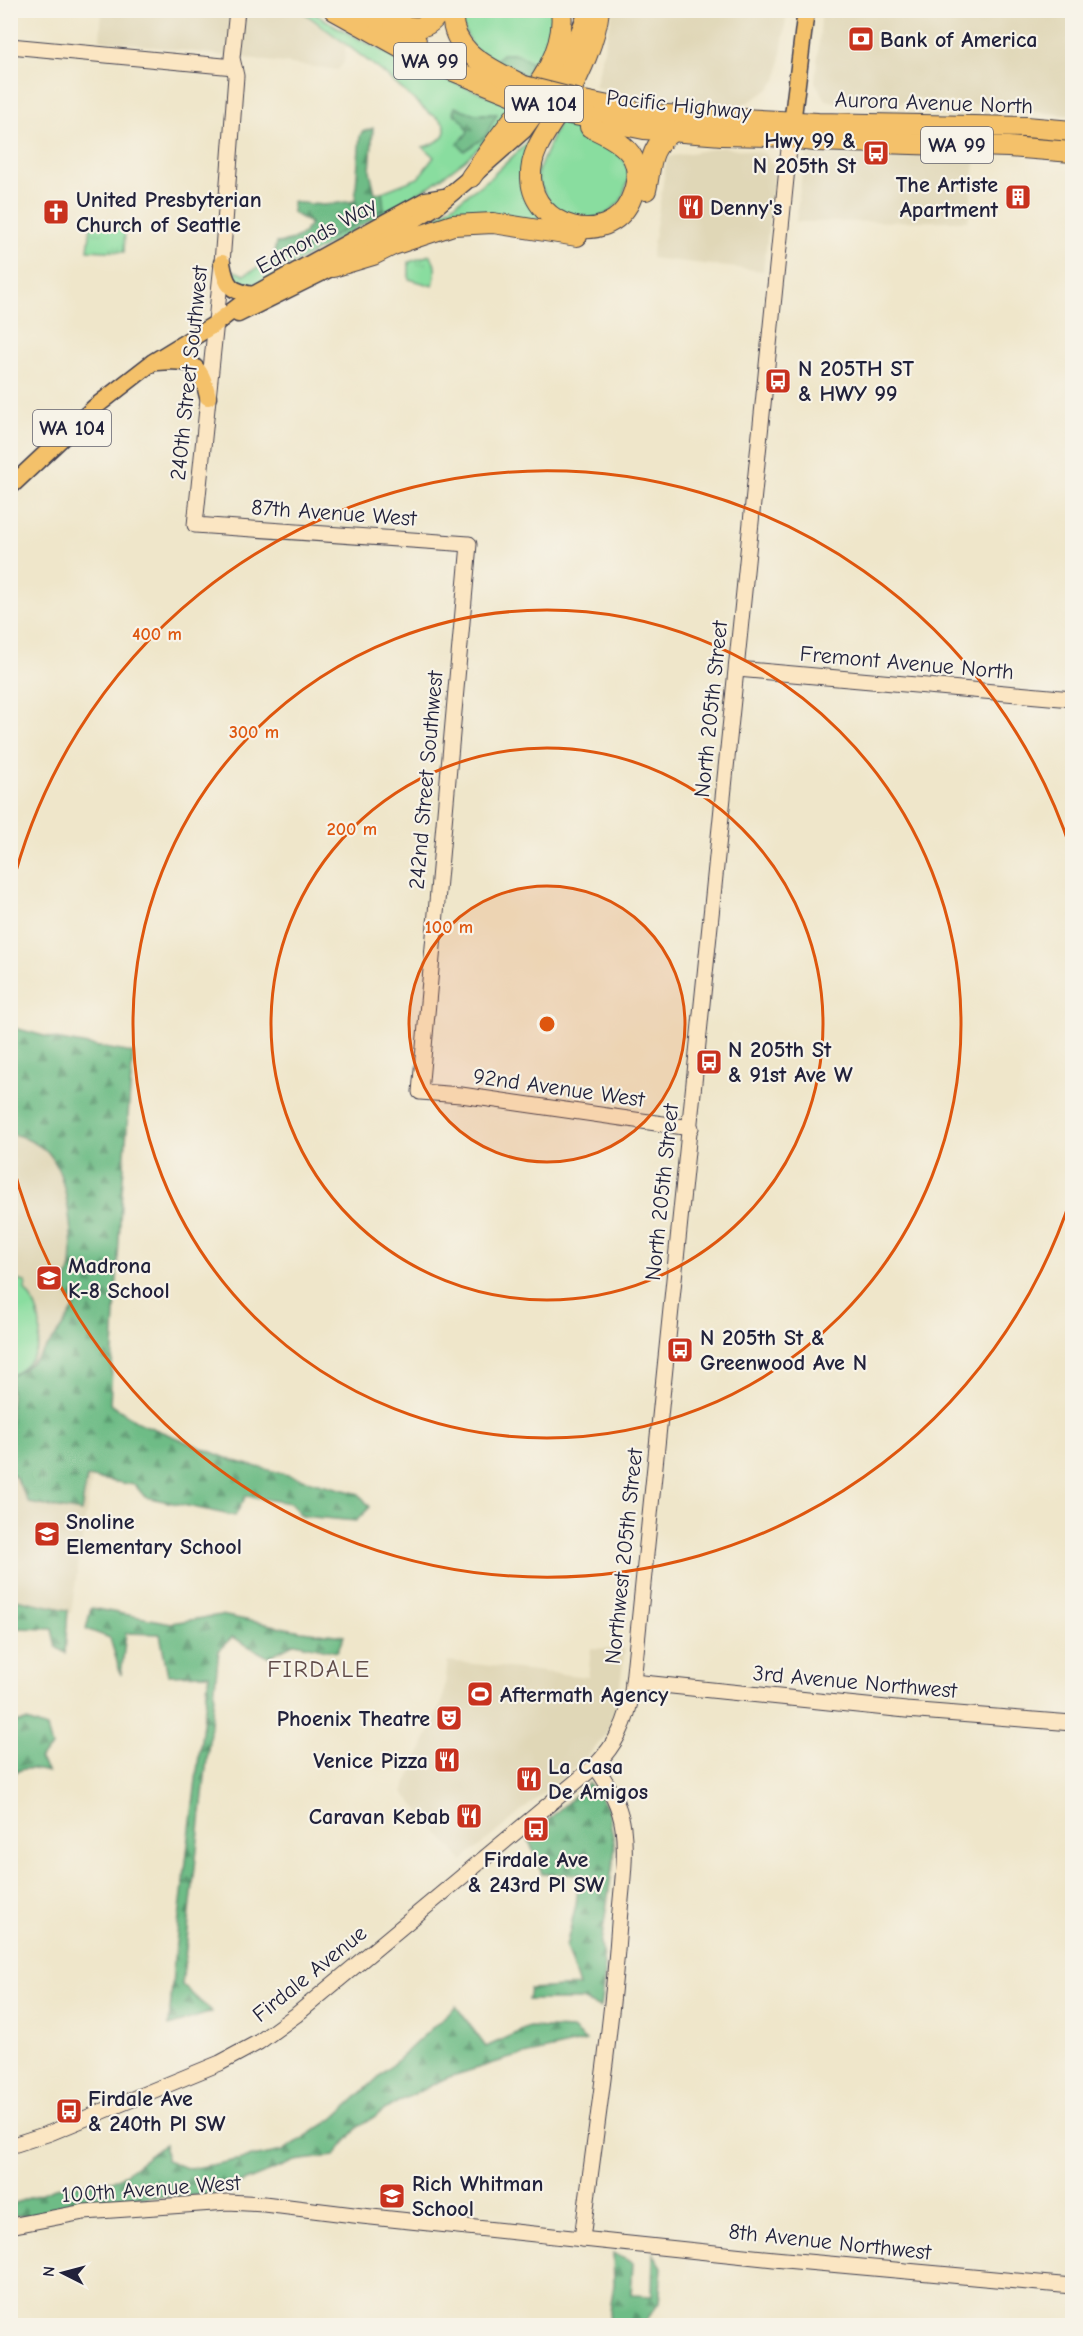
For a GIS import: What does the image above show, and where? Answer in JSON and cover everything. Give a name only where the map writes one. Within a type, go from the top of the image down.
[{"type":"highway","name":"Pacific Highway","points":[[334,10],[419,57],[575,107],[615,124],[671,132],[792,130]]},
{"type":"highway","points":[[371,15],[411,28],[421,28],[434,21],[440,10]]},
{"type":"highway","points":[[453,10],[455,34],[461,45],[521,91]]},
{"type":"highway","points":[[471,177],[538,86],[559,42],[562,28],[561,10]]},
{"type":"highway","points":[[575,107],[578,122],[617,140],[627,149],[638,170],[633,193],[627,206],[618,217],[589,229],[576,228],[554,218],[539,202],[531,180],[531,167],[535,153],[576,78],[591,44],[599,10]]},
{"type":"highway","name":"Pacific Highway","points":[[371,15],[430,48],[521,91]]},
{"type":"highway","name":"Pacific Highway","points":[[575,107],[792,130]]},
{"type":"highway","name":"Aurora Avenue North","points":[[792,130],[1026,127],[1072,131]]},
{"type":"highway","name":"Aurora Avenue North","points":[[792,130],[815,141],[998,147],[1072,152]]},
{"type":"highway","points":[[333,267],[373,255],[393,245],[453,225],[493,222],[581,237],[596,237],[610,232],[634,217],[642,204],[657,142],[671,132]]},
{"type":"main road","name":"Edmonds Way","points":[[215,324],[258,306],[333,267],[435,207],[444,197],[471,177],[524,130],[551,94],[564,70],[588,10]]},
{"type":"main road","name":"North 205th Street","points":[[792,130],[806,10]]},
{"type":"main road","name":"Edmonds Way","points":[[10,487],[95,407],[153,362],[215,324],[253,295],[426,200],[444,197]]},
{"type":"main road","points":[[222,263],[228,285],[235,291],[253,295]]},
{"type":"main road","points":[[153,362],[176,360],[194,365],[204,379],[208,397]]},
{"type":"street","name":"240th Street Southwest","points":[[195,525],[222,263],[236,76],[232,58],[237,10]]},
{"type":"street","points":[[10,46],[234,67]]},
{"type":"street","name":"North 205th Street","points":[[659,1411],[691,1128],[792,130]]},
{"type":"street","name":"87th Avenue West","points":[[195,525],[469,544]]},
{"type":"street","name":"242nd Street Southwest","points":[[420,1092],[469,544]]},
{"type":"street","name":"Fremont Avenue North","points":[[737,669],[1072,699]]},
{"type":"street","name":"92nd Avenue West","points":[[420,1092],[461,1095],[691,1128]]},
{"type":"street","name":"Northwest 205th Street","points":[[596,1766],[610,1751],[620,1735],[628,1713],[633,1682],[659,1411]]},
{"type":"street","name":"3rd Avenue Northwest","points":[[633,1682],[906,1710],[1072,1723]]},
{"type":"street","points":[[582,2239],[616,1961],[624,1848],[623,1828],[618,1806],[609,1784],[596,1766]]},
{"type":"street","name":"Firdale Avenue","points":[[10,2146],[50,2133],[194,2074],[259,2042],[296,2015],[596,1766]]},
{"type":"street","name":"100th Avenue West","points":[[10,2226],[84,2212],[228,2202],[582,2239]]},
{"type":"street","name":"8th Avenue Northwest","points":[[582,2239],[1072,2286]]},
{"type":"shaded area","points":[[102,10],[314,11],[347,32],[344,63],[338,70],[100,40]]},
{"type":"shaded area","points":[[613,11],[787,11],[778,77],[769,89],[749,102],[734,106],[663,101],[595,87]]},
{"type":"shaded area","points":[[822,11],[1072,11],[1072,116],[914,98],[895,105],[840,103],[826,100],[815,82]]},
{"type":"shaded area","points":[[723,147],[764,153],[774,167],[775,176],[763,271],[651,258],[667,157]]},
{"type":"shaded area","points":[[816,148],[976,155],[968,221],[796,222],[803,165],[808,153]]},
{"type":"shaded area","points":[[10,1117],[104,1141],[94,1463],[71,1613],[11,1606]]},
{"type":"shaded area","points":[[591,1648],[625,1649],[617,1707],[606,1735],[588,1756],[462,1861],[403,1792],[443,1700],[448,1661],[588,1677]]},
{"type":"green space","points":[[553,10],[555,28],[533,80],[528,78],[530,62],[526,59],[508,54],[495,61],[473,48],[459,18],[460,11]]},
{"type":"green space","points":[[302,11],[311,11],[335,26],[410,64],[516,106],[492,135],[465,160],[430,186],[260,283],[246,284],[236,278],[232,270],[244,275],[272,260],[291,257],[383,209],[382,192],[418,178],[434,157],[423,147],[438,141],[445,132],[445,127],[437,118],[380,70]]},
{"type":"green space","points":[[502,54],[518,54],[531,62],[528,78],[495,61]]},
{"type":"green space","points":[[455,107],[475,114],[497,114],[485,137],[464,151],[458,144],[468,132],[464,122],[453,113]]},
{"type":"green space","points":[[559,122],[609,141],[626,163],[629,178],[621,201],[608,213],[587,221],[554,212],[536,176]]},
{"type":"green space","points":[[373,128],[370,171],[375,193],[382,192],[384,209],[302,253],[273,260],[276,243],[296,238],[305,232],[310,223],[293,213],[292,202],[324,205],[355,201],[360,136],[362,132]]},
{"type":"green space","points":[[530,140],[549,224],[427,224],[489,179]]},
{"type":"green space","points":[[91,225],[125,228],[124,252],[88,250]]},
{"type":"green space","points":[[430,255],[435,269],[433,286],[409,279],[409,262]]},
{"type":"green space","points":[[11,1027],[55,1039],[133,1053],[121,1204],[110,1404],[140,1423],[231,1460],[359,1494],[370,1507],[356,1521],[302,1516],[290,1503],[246,1496],[235,1516],[145,1497],[135,1485],[87,1477],[81,1512],[29,1503],[15,1476],[11,1475],[11,1376],[39,1355],[55,1337],[75,1307],[64,1288],[70,1271],[72,1254],[68,1209],[57,1166],[44,1149],[11,1134]]},
{"type":"green space","points":[[11,1279],[26,1282],[25,1290],[37,1313],[40,1337],[31,1359],[11,1376]]},
{"type":"green space","points":[[11,1598],[68,1610],[65,1653],[56,1647],[52,1629],[16,1628],[11,1635]]},
{"type":"green space","points":[[91,1608],[171,1623],[221,1615],[301,1631],[344,1636],[337,1652],[295,1643],[268,1657],[232,1637],[219,1650],[182,1985],[212,2012],[169,2026],[174,1959],[209,1674],[168,1675],[160,1634],[126,1633],[121,1675],[110,1638],[86,1629]]},
{"type":"green space","points":[[27,1721],[47,1728],[52,1747],[39,1759],[48,1772],[24,1769],[11,1776],[11,1723]]},
{"type":"green space","points":[[589,1783],[608,1808],[615,1849],[601,1944],[605,1974],[600,2008],[582,2000],[528,2000],[530,1989],[579,1986],[566,1947],[580,1874],[542,1874],[528,1838]]},
{"type":"green space","points":[[456,2006],[486,2047],[529,2027],[572,2029],[586,2041],[507,2059],[446,2078],[394,2104],[358,2127],[334,2156],[295,2161],[211,2195],[152,2197],[93,2203],[37,2217],[11,2215],[13,2204],[55,2188],[118,2179],[165,2144],[166,2161],[190,2169],[283,2151],[333,2119]]},
{"type":"green space","points":[[613,2253],[633,2263],[631,2295],[652,2296],[653,2253],[662,2267],[659,2303],[643,2325],[608,2326],[614,2283]]},
{"type":"place","name":"Bank of America","points":[[861,39]]},
{"type":"place","name":"Hwy 99 & N 205th St","points":[[876,153]]},
{"type":"place","name":"The Artiste Apartment","points":[[1018,197]]},
{"type":"place","name":"Denny's","points":[[691,207]]},
{"type":"place","name":"United Presbyterian Church of Seattle","points":[[56,212]]},
{"type":"place","name":"N 205TH ST & HWY 99","points":[[778,381]]},
{"type":"place","name":"N 205th St & 91st Ave W","points":[[709,1062]]},
{"type":"place","name":"Madrona K-8 School","points":[[49,1278]]},
{"type":"place","name":"N 205th St & Greenwood Ave N","points":[[680,1350]]},
{"type":"place","name":"Snoline Elementary School","points":[[47,1534]]},
{"type":"place","name":"Aftermath Agency","points":[[480,1694]]},
{"type":"place","name":"Phoenix Theatre","points":[[449,1718]]},
{"type":"place","name":"Venice Pizza","points":[[447,1760]]},
{"type":"place","name":"La Casa De Amigos","points":[[529,1779]]},
{"type":"place","name":"Caravan Kebab","points":[[469,1816]]},
{"type":"place","name":"Firdale Ave & 243rd Pl SW","points":[[536,1829]]},
{"type":"place","name":"Firdale Ave & 240th Pl SW","points":[[69,2111]]},
{"type":"place","name":"Rich Whitman School","points":[[392,2196]]},
{"type":"district","name":"FIRDALE","points":[[319,1669]]}]
